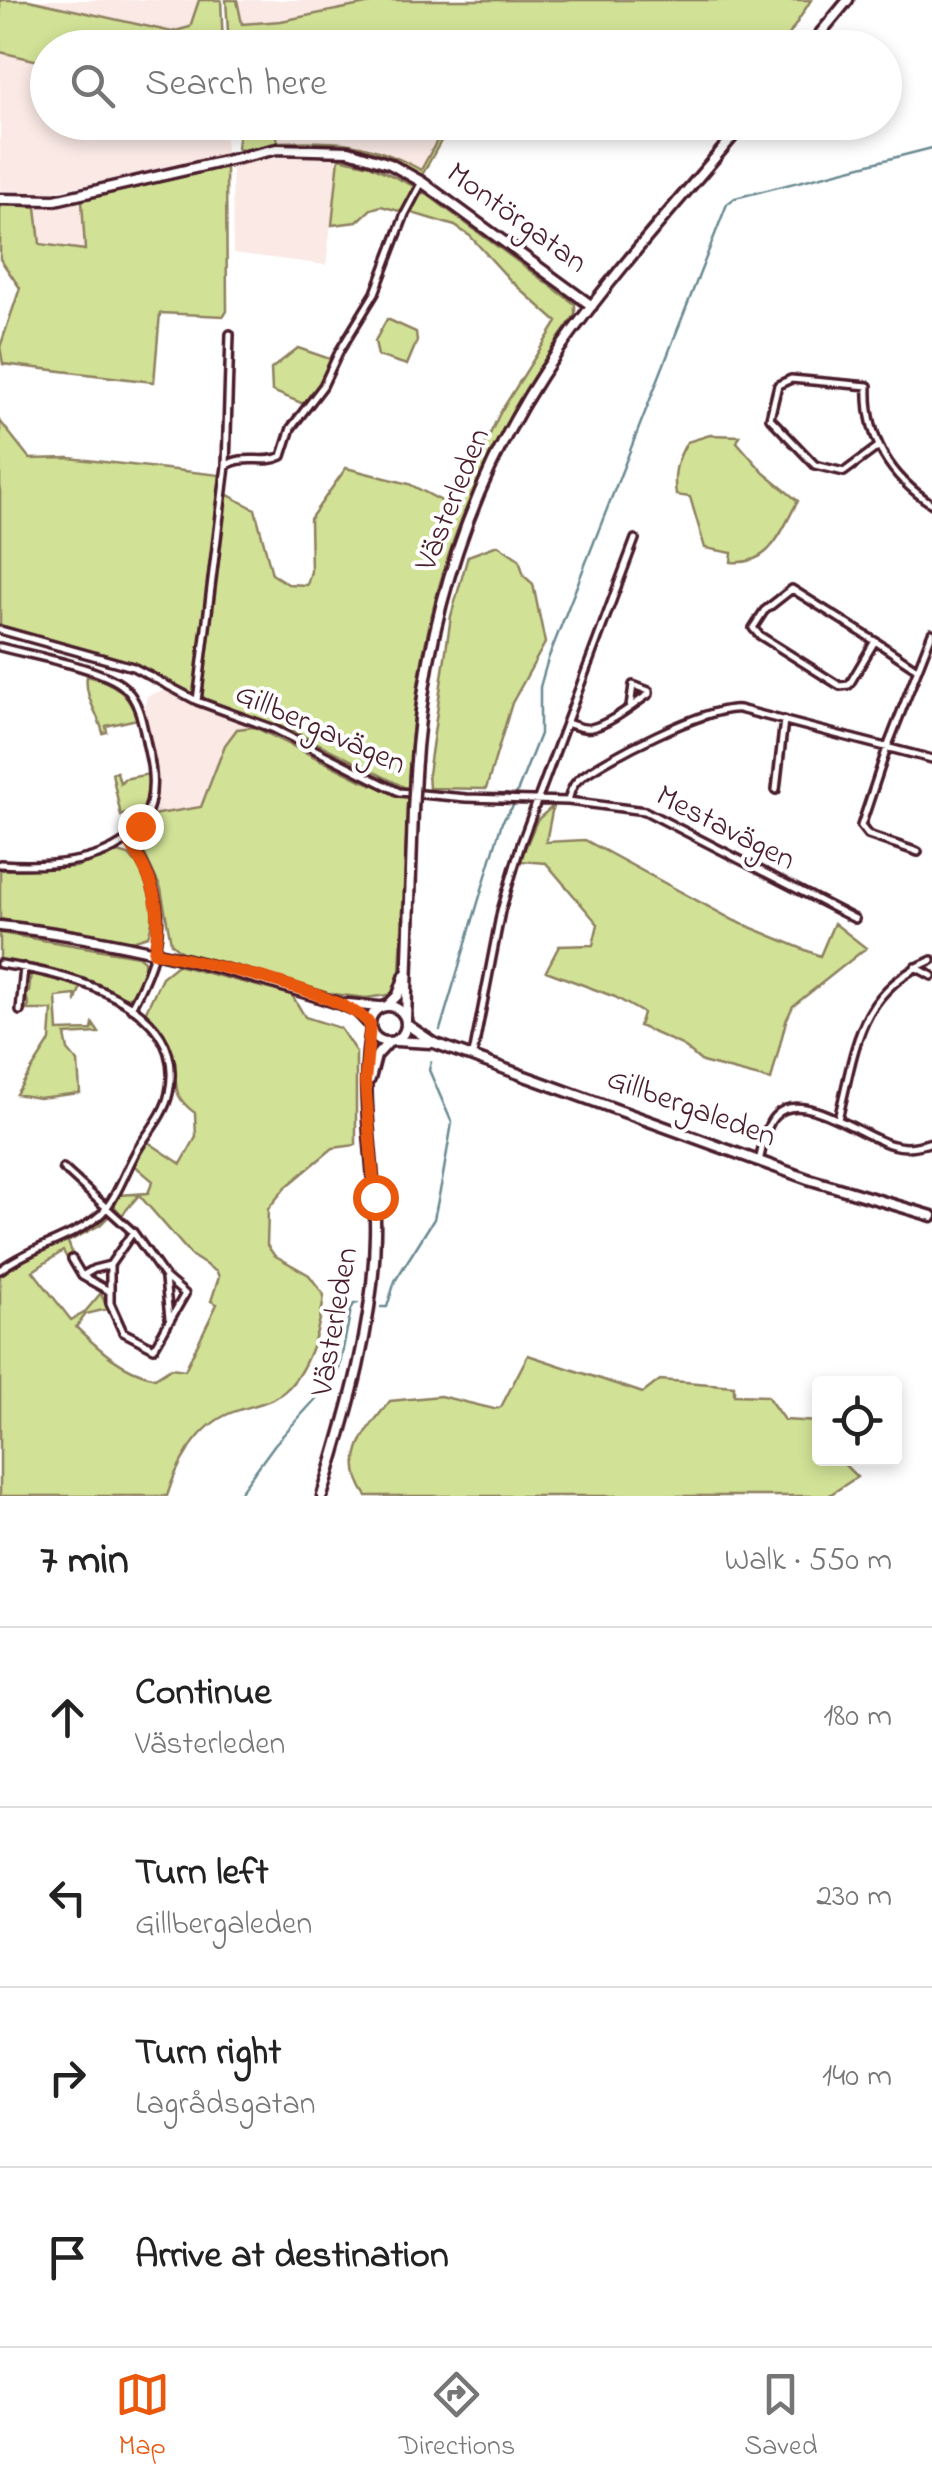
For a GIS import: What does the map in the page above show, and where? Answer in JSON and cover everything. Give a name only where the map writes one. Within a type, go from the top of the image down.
[{"type":"main road","points":[[823,30],[848,0]]},
{"type":"main road","name":"Västerleden","points":[[406,1022],[418,721],[444,589],[466,524],[523,404],[592,306],[731,140]]},
{"type":"main road","name":"Montörgatan","points":[[0,198],[56,200],[262,152],[294,148],[358,153],[390,164],[422,182],[592,306]]},
{"type":"main road","points":[[0,926],[154,952],[264,980],[356,1010],[376,1039],[393,1042],[404,1034],[406,1022],[400,1011],[338,1003]]},
{"type":"main road","name":"Västerleden","points":[[384,1007],[398,995],[406,975]]},
{"type":"main road","points":[[370,1027],[372,1014],[384,1007]]},
{"type":"main road","name":"Gillbergaleden","points":[[406,1022],[434,1042],[758,1161],[932,1216]]},
{"type":"main road","name":"Västerleden","points":[[322,1496],[358,1366],[372,1293],[376,1216],[366,1093],[370,1027]]},
{"type":"main road","name":"Västerleden","points":[[366,1093],[376,1056],[393,1042]]},
{"type":"main road","name":"Gillbergaleden","points":[[393,1042],[434,1042]]},
{"type":"street","points":[[226,466],[235,460],[274,460],[282,456],[290,428],[330,376],[339,352],[375,293],[405,214],[422,182]]},
{"type":"street","points":[[197,701],[226,466],[230,334]]},
{"type":"street","points":[[878,446],[844,472],[818,467],[770,418],[778,385],[791,379],[868,386],[869,417],[878,446],[902,480],[932,504]]},
{"type":"street","points":[[473,1055],[501,912],[520,844],[635,539]]},
{"type":"street","points":[[875,641],[845,687],[759,636],[753,628],[764,611],[792,589],[875,641],[918,670]]},
{"type":"street","name":"Gillbergavägen","points":[[0,630],[133,668],[197,701],[274,730],[400,792],[568,800]]},
{"type":"street","points":[[918,852],[868,835],[862,826],[887,748],[932,633]]},
{"type":"street","points":[[0,648],[104,675],[121,684],[132,696],[140,716],[154,782],[148,810],[128,840],[104,855],[30,866],[0,864]]},
{"type":"street","points":[[566,723],[590,728],[630,707],[650,694],[646,688],[632,686],[630,707]]},
{"type":"street","points":[[568,800],[580,778],[700,714],[731,708],[932,758]]},
{"type":"street","points":[[776,790],[784,720]]},
{"type":"street","name":"Mestavägen","points":[[568,800],[646,812],[855,919]]},
{"type":"street","points":[[128,840],[150,876],[159,923],[148,974],[131,1008]]},
{"type":"street","points":[[838,1119],[868,1013],[890,984],[932,960]]},
{"type":"street","points":[[0,964],[42,969],[85,982],[131,1008],[163,1043],[170,1067],[169,1092],[107,1206],[85,1225],[0,1270]]},
{"type":"street","points":[[20,1011],[24,967]]},
{"type":"street","points":[[915,967],[932,976]]},
{"type":"street","points":[[758,1161],[770,1123],[781,1111],[800,1107],[838,1119],[896,1146],[932,1142]]},
{"type":"street","points":[[63,1168],[133,1232],[165,1277],[186,1297],[157,1346],[150,1347],[118,1326],[109,1291],[110,1265],[133,1232]]},
{"type":"street","points":[[72,1259],[82,1276],[109,1291]]},
{"type":"street","points":[[82,1276],[110,1265]]},
{"type":"street","points":[[165,1277],[169,1320]]},
{"type":"shaded area","points":[[29,0],[199,0],[190,27],[164,30]]},
{"type":"shaded area","points":[[237,0],[387,0],[281,21],[242,24]]},
{"type":"shaded area","points":[[0,52],[30,59],[30,140],[226,140],[226,155],[40,194],[0,190]]},
{"type":"shaded area","points":[[324,140],[437,140],[422,170],[397,157]]},
{"type":"shaded area","points":[[298,155],[339,158],[326,265],[233,253],[232,165]]},
{"type":"shaded area","points":[[82,200],[85,250],[40,244],[36,207]]},
{"type":"shaded area","points":[[161,691],[254,727],[237,729],[225,745],[201,807],[152,815],[158,776],[144,708],[147,696]]},
{"type":"green space","points":[[0,0],[29,0],[163,30],[30,30],[30,59],[0,52]]},
{"type":"green space","points":[[199,0],[221,0],[222,30],[179,30],[190,27]]},
{"type":"green space","points":[[226,0],[237,0],[242,24],[281,21],[386,0],[811,0],[792,30],[228,30]]},
{"type":"green space","points":[[238,140],[352,144],[385,153],[421,170],[437,140],[442,140],[422,175],[378,156],[333,146],[237,148]]},
{"type":"green space","points":[[339,158],[370,165],[414,186],[403,212],[381,206],[371,209],[357,222],[332,225]]},
{"type":"green space","points":[[226,168],[227,311],[224,316],[160,313],[154,382],[3,364],[0,347],[20,288],[0,259],[0,204],[36,207],[40,244],[85,250],[82,200]]},
{"type":"green space","points":[[419,193],[425,193],[575,304],[575,315],[504,426],[454,539],[422,659],[408,789],[293,731],[208,701],[201,695],[224,493],[255,509],[272,574],[288,584],[307,585],[311,571],[310,519],[346,468],[409,484],[455,508],[500,413],[557,322],[511,281],[470,236],[455,226],[412,213]]},
{"type":"green space","points":[[387,319],[416,332],[417,341],[407,365],[378,356],[375,341]]},
{"type":"green space","points":[[298,348],[333,360],[306,405],[272,391],[271,369]]},
{"type":"green space","points":[[0,421],[30,459],[69,458],[220,475],[196,692],[124,660],[0,625]]},
{"type":"green space","points":[[710,435],[740,436],[737,442],[764,473],[798,501],[774,544],[745,562],[731,562],[732,553],[705,548],[690,497],[676,495],[676,468],[687,442]]},
{"type":"green space","points":[[498,545],[519,559],[524,576],[533,584],[545,643],[512,703],[486,789],[429,788],[451,616],[468,556]]},
{"type":"green space","points":[[87,676],[118,690],[137,719],[106,726],[107,732],[103,733],[89,698]]},
{"type":"green space","points":[[254,727],[363,781],[408,797],[396,994],[366,998],[325,993],[181,952],[171,943],[161,889],[141,846],[144,830],[152,815],[201,807],[225,745],[237,729]]},
{"type":"green space","points":[[117,772],[120,783],[149,774],[146,803],[133,829],[125,814],[121,816],[112,773]]},
{"type":"green space","points":[[553,806],[546,842],[585,840],[735,921],[820,956],[834,923],[866,948],[793,1006],[771,1080],[702,1062],[682,1045],[639,1026],[643,1013],[615,997],[546,971],[559,946],[593,945],[598,924],[546,863],[520,861],[537,820]]},
{"type":"green space","points":[[118,852],[129,855],[147,883],[152,904],[148,936],[132,941],[0,919],[0,870],[76,867]]},
{"type":"green space","points":[[0,933],[138,956],[144,961],[143,976],[128,998],[62,972],[0,960]]},
{"type":"green space","points":[[177,965],[292,995],[305,1017],[340,1028],[356,1052],[356,1145],[333,1148],[285,1188],[268,1209],[267,1245],[274,1255],[309,1275],[324,1295],[313,1344],[302,1369],[281,1394],[224,1416],[204,1431],[181,1462],[167,1496],[0,1496],[0,1276],[110,1215],[100,1225],[68,1242],[73,1255],[67,1258],[63,1251],[33,1271],[71,1320],[84,1313],[101,1293],[107,1309],[86,1314],[76,1327],[121,1364],[155,1378],[171,1368],[185,1370],[217,1304],[211,1301],[217,1272],[192,1256],[139,1195],[122,1215],[114,1206],[119,1195],[148,1193],[153,1181],[134,1165],[148,1142],[181,1164],[196,1137],[195,1113],[178,1093],[170,1049],[145,1013],[162,977]]},
{"type":"green space","points":[[31,972],[81,986],[76,1000],[75,995],[56,997],[58,1031],[92,1030],[93,1024],[99,1033],[65,1035],[68,1050],[78,1062],[80,1093],[39,1098],[16,1094],[50,1041],[52,1010],[26,1010],[29,1006],[25,992],[29,992]]},
{"type":"green space","points":[[528,1355],[643,1393],[660,1380],[734,1386],[734,1395],[767,1396],[784,1420],[812,1422],[812,1466],[846,1466],[857,1477],[828,1496],[367,1496],[359,1482],[356,1457],[365,1434],[390,1401],[440,1396],[494,1409],[501,1407]]},
{"type":"waterway","points":[[516,795],[540,734],[540,687],[548,659],[727,204],[735,198],[932,148]]},
{"type":"waterway","points":[[440,1030],[502,822],[513,806]]},
{"type":"waterway","points":[[381,1307],[387,1307],[395,1281],[434,1219],[442,1181],[452,1123],[429,1070],[431,1062]]},
{"type":"waterway","points":[[237,1496],[275,1444],[331,1382],[339,1369],[351,1309],[358,1303]]},
{"type":"route","points":[[140,826],[128,840],[146,866],[157,898],[159,923],[154,952],[338,1003],[356,1010],[370,1024],[365,1082],[375,1197]]}]
